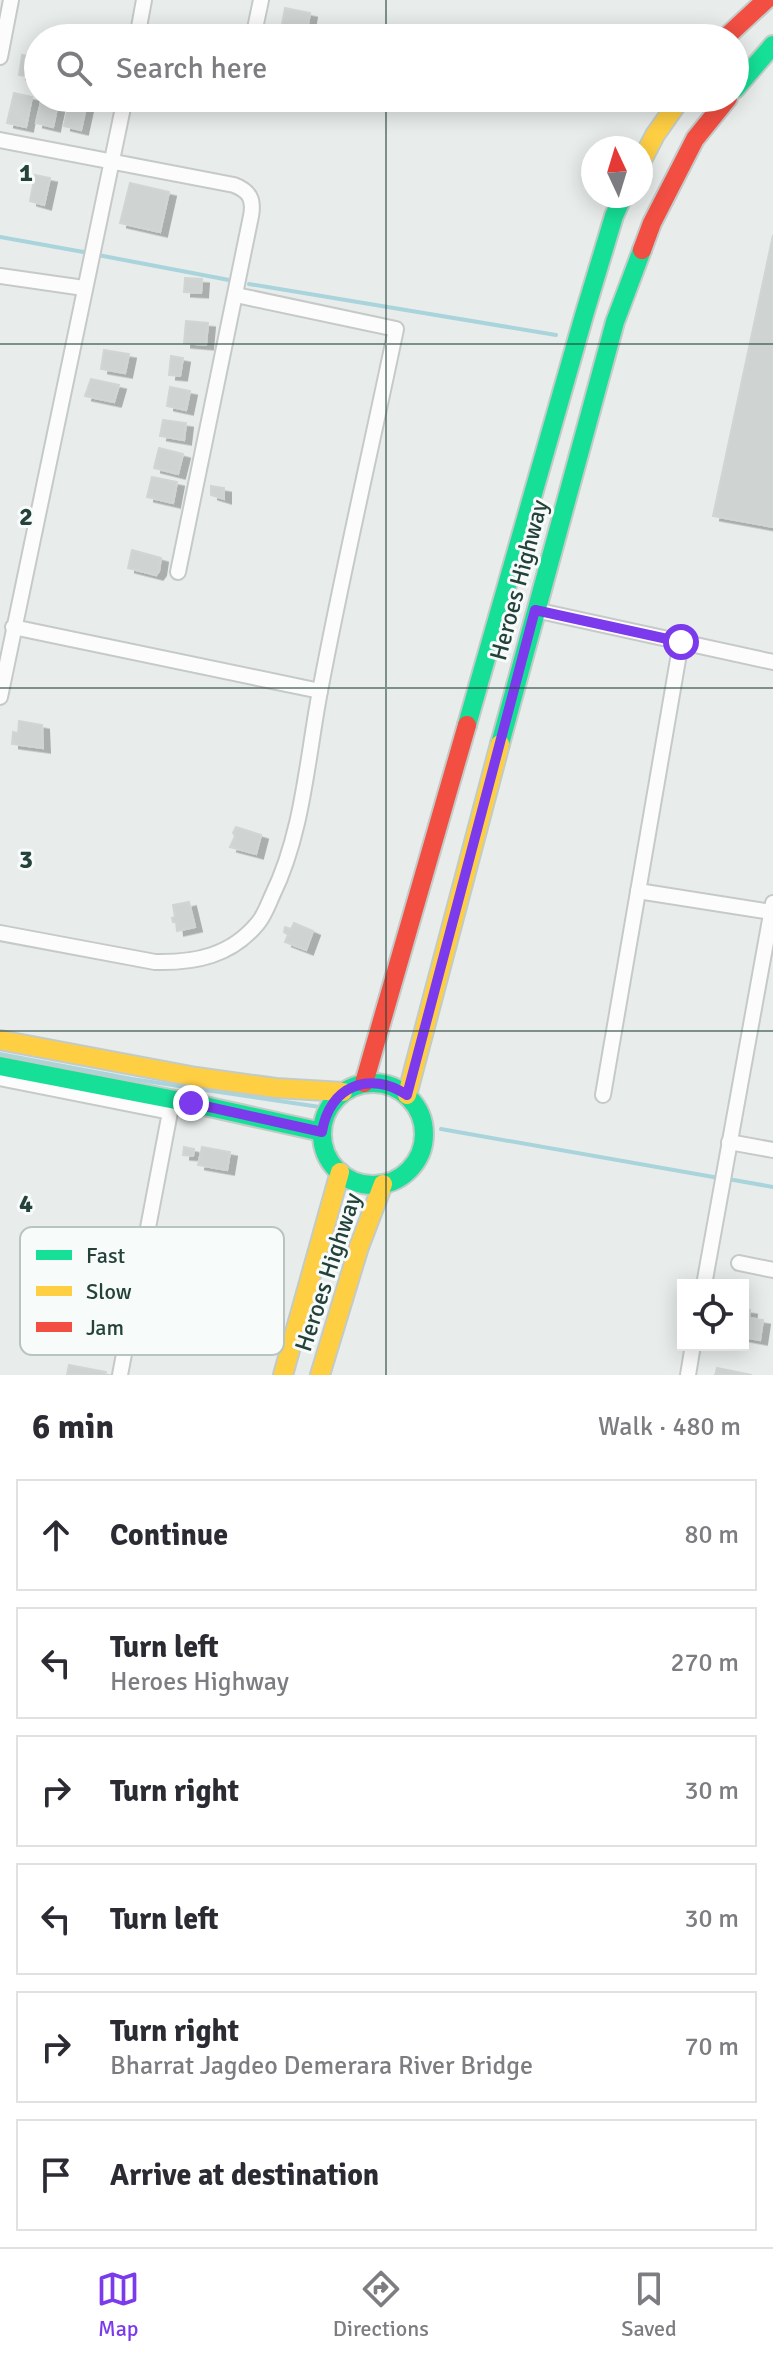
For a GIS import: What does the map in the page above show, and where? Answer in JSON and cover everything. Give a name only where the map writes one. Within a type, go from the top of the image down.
[{"type":"main road","points":[[740,24],[766,0]]},
{"type":"main road","points":[[749,73],[773,45]]},
{"type":"main road","points":[[653,139],[671,112]]},
{"type":"main road","name":"Heroes Highway","points":[[407,1095],[535,610],[615,322],[652,223],[695,139],[717,112]]},
{"type":"main road","name":"Heroes Highway","points":[[364,1083],[618,208]]},
{"type":"main road","points":[[0,1040],[196,1077],[276,1088],[343,1092],[364,1083],[387,1084],[415,1103],[424,1124],[423,1147],[404,1175],[383,1184],[360,1183],[340,1172],[326,1154],[322,1132],[328,1110],[343,1092]]},
{"type":"main road","points":[[0,1066],[322,1132]]},
{"type":"main road","name":"Heroes Highway","points":[[283,1375],[340,1172]]},
{"type":"main road","name":"Heroes Highway","points":[[320,1375],[359,1247],[383,1184]]},
{"type":"street","points":[[0,57],[11,0]]},
{"type":"street","points":[[140,24],[144,0]]},
{"type":"street","points":[[256,24],[261,0]]},
{"type":"street","points":[[0,697],[122,112]]},
{"type":"street","points":[[0,140],[234,185],[249,194],[253,204],[236,295],[178,572]]},
{"type":"street","points":[[0,276],[84,288]]},
{"type":"street","points":[[0,933],[155,962],[205,959],[225,951],[260,921],[276,888],[290,848],[309,764],[320,691],[396,329],[236,295]]},
{"type":"street","points":[[535,610],[773,662]]},
{"type":"street","points":[[13,627],[320,691]]},
{"type":"street","points":[[603,1095],[681,642]]},
{"type":"street","points":[[638,891],[772,907],[705,1279]]},
{"type":"street","points":[[0,1078],[170,1112],[148,1227]]},
{"type":"street","points":[[728,1149],[773,1150]]},
{"type":"street","points":[[739,1263],[773,1270]]},
{"type":"street","points":[[688,1375],[692,1351]]},
{"type":"street","points":[[120,1375],[124,1355]]},
{"type":"building","points":[[285,8],[310,13],[308,24],[282,24]]},
{"type":"building","points":[[22,55],[24,55],[24,76],[19,75]]},
{"type":"building","points":[[14,93],[24,95],[24,112],[29,112],[26,127],[7,123]]},
{"type":"building","points":[[39,112],[56,112],[53,127],[36,123]]},
{"type":"building","points":[[67,112],[85,112],[81,130],[64,126]]},
{"type":"building","points":[[35,175],[50,178],[44,205],[30,201]]},
{"type":"building","points":[[130,183],[169,192],[160,232],[120,223]]},
{"type":"building","points":[[773,235],[773,527],[713,516]]},
{"type":"building","points":[[185,278],[202,279],[201,293],[184,292]]},
{"type":"building","points":[[186,321],[208,323],[206,345],[184,343]]},
{"type":"building","points":[[104,350],[129,354],[125,373],[101,369]]},
{"type":"building","points":[[171,356],[183,358],[180,376],[169,375]]},
{"type":"building","points":[[91,379],[119,385],[114,402],[85,396]]},
{"type":"building","points":[[170,387],[190,391],[186,410],[167,406]]},
{"type":"building","points":[[163,420],[186,423],[184,440],[160,436]]},
{"type":"building","points":[[159,448],[183,454],[178,474],[154,468]]},
{"type":"building","points":[[152,477],[177,482],[173,503],[147,497]]},
{"type":"building","points":[[211,486],[224,488],[224,499],[211,495]]},
{"type":"building","points":[[132,550],[161,558],[156,575],[128,568]]},
{"type":"building","points":[[19,721],[42,725],[43,748],[12,744],[13,732],[18,733]]},
{"type":"building","points":[[236,827],[261,835],[256,854],[230,847]]},
{"type":"building","points":[[189,902],[195,927],[177,931],[172,918],[175,917],[173,905]]},
{"type":"building","points":[[294,923],[313,931],[306,950],[285,942],[288,935],[284,932],[285,927],[291,929]]},
{"type":"building","points":[[184,1147],[194,1149],[193,1156],[183,1155]]},
{"type":"building","points":[[202,1147],[230,1152],[227,1170],[198,1165]]},
{"type":"building","points":[[749,1318],[763,1320],[760,1340],[749,1338]]},
{"type":"building","points":[[69,1365],[106,1372],[105,1375],[67,1375]]},
{"type":"building","points":[[717,1368],[752,1375],[715,1375]]},
{"type":"waterway","points":[[0,237],[89,253]]},
{"type":"waterway","points":[[98,255],[229,280]]},
{"type":"waterway","points":[[249,284],[556,335]]},
{"type":"waterway","points":[[0,1054],[132,1079],[320,1107]]},
{"type":"waterway","points":[[441,1129],[719,1178]]},
{"type":"waterway","points":[[728,1179],[773,1187]]},
{"type":"traffic: fast","points":[[749,73],[773,45]]},
{"type":"traffic: fast","points":[[467,725],[618,208]]},
{"type":"traffic: fast","points":[[500,744],[615,322],[642,250]]},
{"type":"traffic: fast","points":[[0,1066],[322,1132]]},
{"type":"traffic: fast","points":[[373,1083],[393,1087],[409,1098],[420,1114],[424,1134],[420,1154],[409,1170],[393,1181],[373,1185],[353,1181],[337,1170],[326,1154],[322,1134],[326,1114],[337,1098],[353,1087],[373,1083]]},
{"type":"traffic: slow","points":[[653,139],[671,112]]},
{"type":"traffic: slow","points":[[407,1095],[500,744]]},
{"type":"traffic: slow","points":[[0,1040],[196,1077],[276,1088],[343,1092]]},
{"type":"traffic: slow","points":[[283,1375],[340,1172]]},
{"type":"traffic: slow","points":[[320,1375],[359,1247],[383,1184]]},
{"type":"traffic: jam","points":[[740,24],[766,0]]},
{"type":"traffic: jam","points":[[642,250],[652,223],[695,139],[717,112]]},
{"type":"traffic: jam","points":[[364,1083],[467,725]]},
{"type":"route","points":[[191,1103],[322,1132],[334,1100],[353,1087],[375,1082],[397,1088],[407,1095],[535,610],[681,642]]}]
